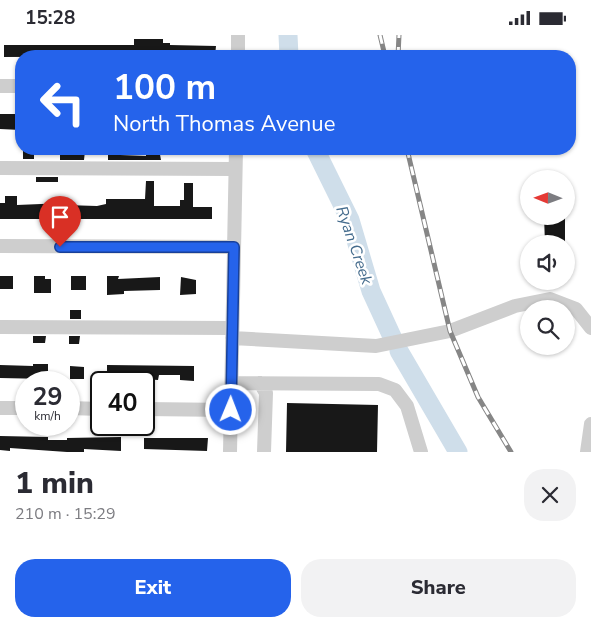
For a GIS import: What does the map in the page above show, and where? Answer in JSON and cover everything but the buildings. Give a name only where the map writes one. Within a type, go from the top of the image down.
[{"type":"street","points":[[238,35],[238,50]]},
{"type":"street","points":[[0,86],[15,86]]},
{"type":"street","points":[[230,452],[236,155]]},
{"type":"street","points":[[0,168],[236,169]]},
{"type":"street","points":[[0,246],[234,247]]},
{"type":"street","points":[[0,327],[232,333],[376,346],[450,331],[515,306],[550,299],[576,309],[591,328]]},
{"type":"street","points":[[232,383],[379,385],[395,390],[407,406],[421,452]]},
{"type":"street","points":[[260,383],[266,393],[264,452]]},
{"type":"street","points":[[0,408],[15,408]]},
{"type":"street","points":[[155,409],[231,410]]},
{"type":"street","points":[[587,452],[591,424]]},
{"type":"waterway","name":"Ryan Creek","points":[[288,35],[289,50]]},
{"type":"waterway","name":"Ryan Creek","points":[[318,155],[350,220],[371,291],[394,341]]},
{"type":"waterway","name":"Ryan Creek","points":[[399,351],[458,452]]},
{"type":"railway","points":[[380,35],[384,50]]},
{"type":"railway","points":[[398,50],[399,35]]},
{"type":"railway","points":[[408,155],[450,331],[478,397],[511,452]]},
{"type":"route","points":[[60,247],[234,247],[231,410]]}]
